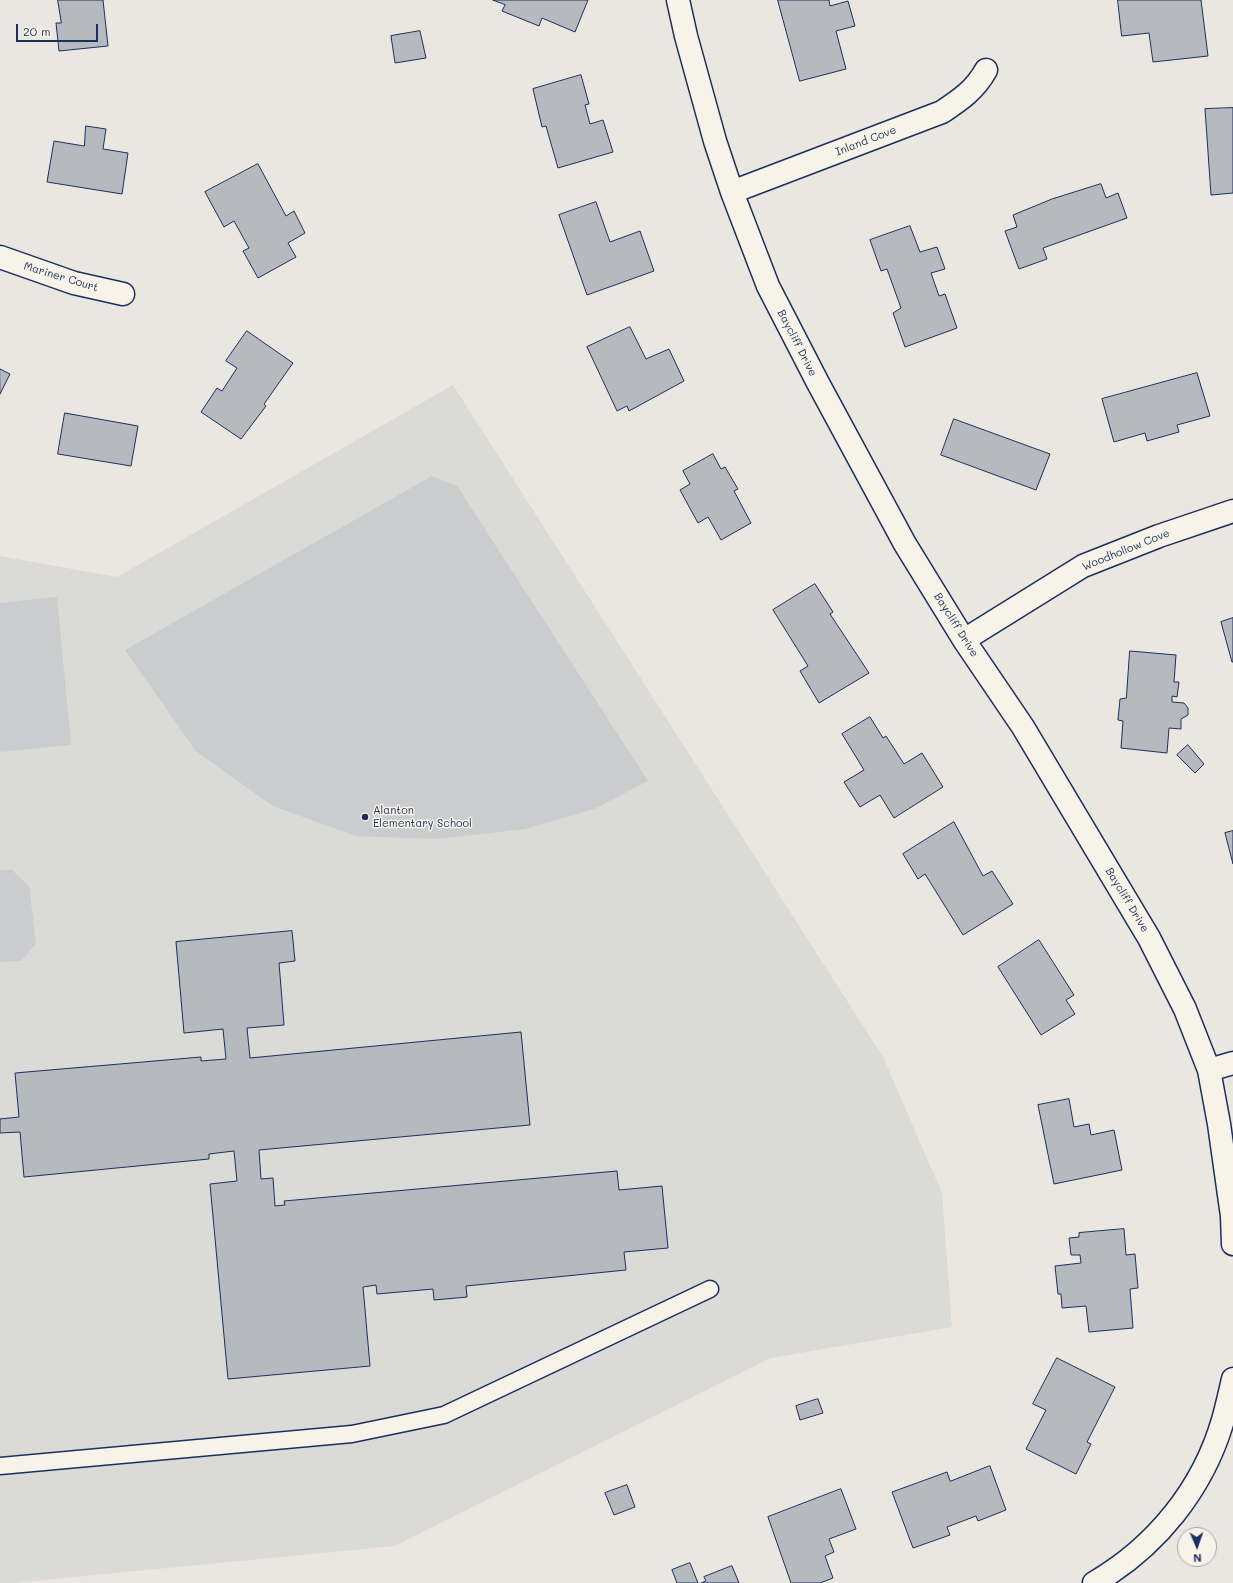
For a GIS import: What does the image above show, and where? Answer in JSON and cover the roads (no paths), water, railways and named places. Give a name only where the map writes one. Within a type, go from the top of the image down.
[{"type":"street","name":"Baycliff Drive","points":[[678,0],[686,36],[711,126],[732,192],[768,286],[818,383],[905,544],[964,640],[1023,727],[1149,938],[1185,1009],[1209,1070],[1220,1131],[1232,1216],[1233,1244]]},
{"type":"street","name":"Inland Cove","points":[[732,192],[942,112],[964,98],[981,79],[986,70]]},
{"type":"street","name":"Mariner Court","points":[[0,257],[74,283],[123,294]]},
{"type":"street","name":"Woodhollow Cove","points":[[964,640],[1083,566],[1159,536],[1233,511]]},
{"type":"street","points":[[1209,1070],[1233,1063]]},
{"type":"street","points":[[1094,1583],[1116,1570],[1132,1558],[1165,1527],[1189,1494],[1228,1422],[1233,1378]]},
{"type":"lane","points":[[0,1466],[352,1434],[444,1415],[710,1289]]},
{"type":"place","name":"Alanton Elementary School","points":[[365,817]]}]
